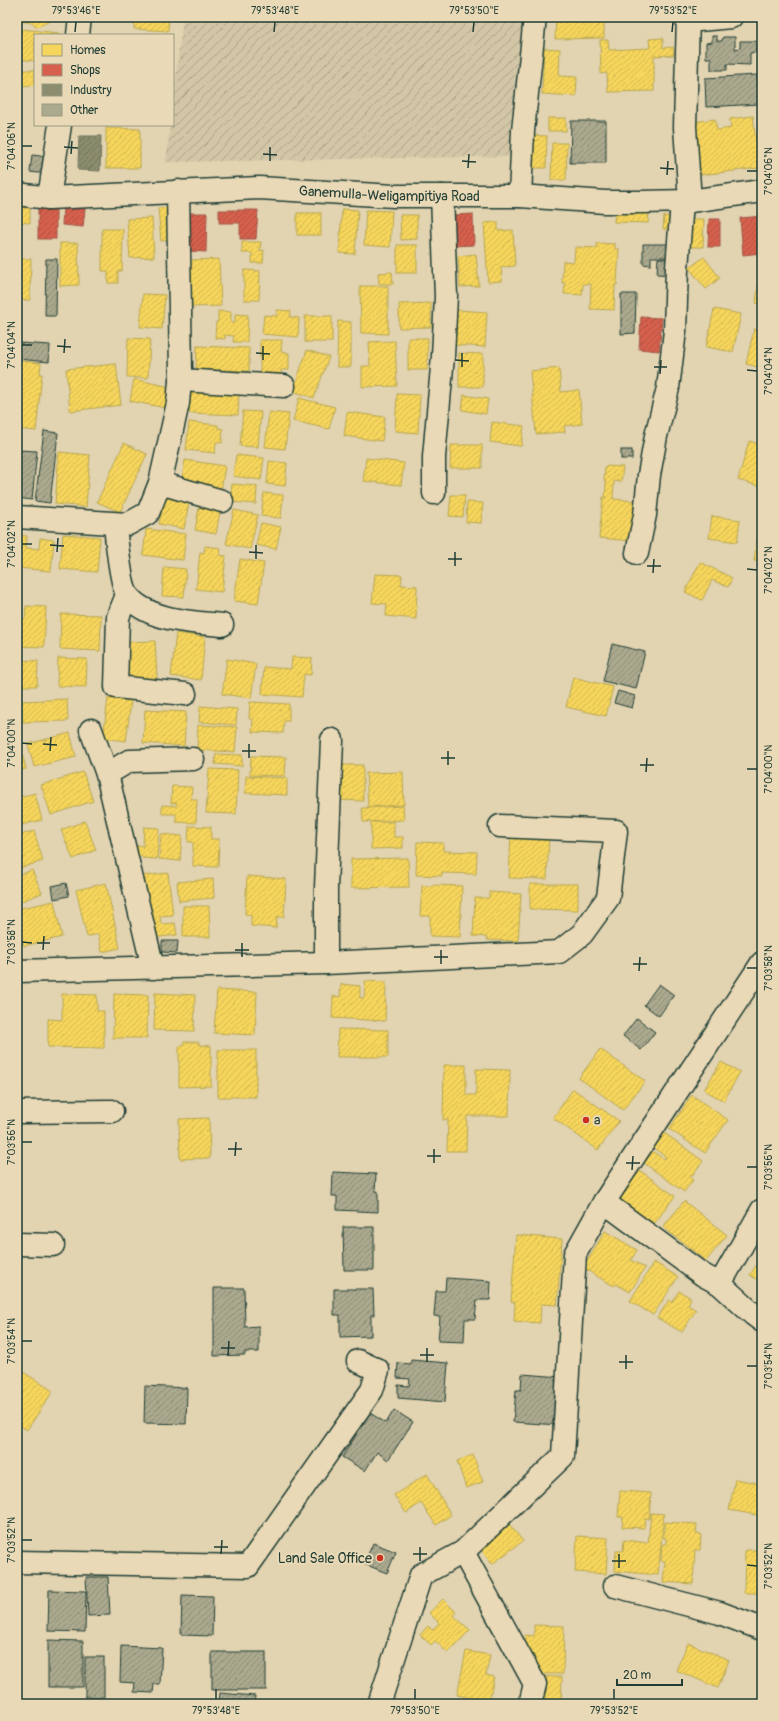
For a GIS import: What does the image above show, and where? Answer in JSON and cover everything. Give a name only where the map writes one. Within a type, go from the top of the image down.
[{"type":"street","points":[[78,34],[80,17]]},
{"type":"street","points":[[520,196],[523,131],[535,17]]},
{"type":"street","points":[[636,554],[645,515],[649,475],[656,436],[668,388],[675,331],[677,268],[686,202],[685,127],[688,19],[731,17]]},
{"type":"street","points":[[49,198],[60,126]]},
{"type":"street","name":"Ganemulla-Weligampitiya Road","points":[[17,194],[49,198],[259,188],[394,196],[520,196],[605,202],[686,202],[762,191]]},
{"type":"street","points":[[17,517],[128,524],[148,513],[160,483],[178,403],[180,380],[180,270],[178,191]]},
{"type":"street","points":[[434,493],[434,457],[443,356],[446,296],[442,196]]},
{"type":"street","points":[[180,380],[284,386]]},
{"type":"street","points":[[160,483],[222,501]]},
{"type":"street","points":[[115,524],[117,547],[127,595],[141,609],[171,619],[222,625]]},
{"type":"street","points":[[127,595],[118,617],[116,687],[185,694]]},
{"type":"street","points":[[91,730],[107,774],[153,968]]},
{"type":"street","points":[[326,963],[326,888],[332,740]]},
{"type":"street","points":[[107,774],[129,760],[194,759]]},
{"type":"street","points":[[17,971],[326,963],[558,952],[582,934],[608,898],[616,831],[500,826]]},
{"type":"street","points":[[379,1704],[421,1575],[463,1552],[563,1456],[575,1254],[604,1202],[762,963]]},
{"type":"street","points":[[17,1112],[112,1111]]},
{"type":"street","points":[[604,1202],[703,1275],[720,1284],[762,1321]]},
{"type":"street","points":[[720,1284],[762,1210]]},
{"type":"street","points":[[17,1244],[53,1245]]},
{"type":"street","points":[[17,1562],[248,1566],[372,1390],[378,1370],[358,1362]]},
{"type":"street","points":[[463,1552],[535,1684],[530,1704]]},
{"type":"street","points":[[615,1586],[720,1612],[762,1628]]},
{"type":"shaded area","points":[[183,17],[537,17],[523,156],[166,162],[170,126],[174,126],[174,94]]},
{"type":"building: Homes","points":[[17,17],[59,17],[37,27],[32,23],[17,21]]},
{"type":"building: Homes","points":[[89,17],[127,17],[127,23],[89,20]]},
{"type":"building: Homes","points":[[135,17],[169,17],[168,31],[134,29]]},
{"type":"building: Homes","points":[[556,17],[604,17],[604,38],[555,39]]},
{"type":"building: Homes","points":[[21,29],[59,33],[34,34],[34,61],[17,59]]},
{"type":"building: Homes","points":[[663,38],[663,48],[673,47],[674,55],[654,56],[654,91],[608,92],[607,73],[601,74],[600,40],[608,40],[609,50],[650,48],[649,39]]},
{"type":"building: Homes","points":[[544,48],[560,49],[559,76],[577,77],[576,96],[542,94]]},
{"type":"building: Homes","points":[[21,70],[34,70],[34,85],[21,86]]},
{"type":"building: Homes","points":[[753,116],[759,168],[700,175],[694,122],[715,119],[717,130],[731,128],[730,119]]},
{"type":"building: Homes","points":[[548,118],[566,118],[566,131],[548,131]]},
{"type":"building: Homes","points":[[106,128],[140,129],[140,168],[106,168]]},
{"type":"building: Homes","points":[[530,135],[547,136],[546,168],[529,168]]},
{"type":"building: Homes","points":[[552,143],[567,143],[566,180],[551,180]]},
{"type":"building: Homes","points":[[17,207],[30,208],[30,223],[17,222]]},
{"type":"building: Homes","points":[[170,207],[173,240],[161,241],[158,208]]},
{"type":"building: Homes","points":[[342,209],[358,210],[355,254],[339,253]]},
{"type":"building: Homes","points":[[366,210],[392,211],[390,247],[364,245]]},
{"type":"building: Homes","points":[[615,210],[649,211],[648,223],[614,222]]},
{"type":"building: Homes","points":[[297,213],[321,213],[321,235],[297,235]]},
{"type":"building: Homes","points":[[400,215],[417,215],[417,239],[401,240]]},
{"type":"building: Homes","points":[[664,216],[674,217],[673,230],[663,229]]},
{"type":"building: Homes","points":[[152,218],[154,257],[130,258],[127,219]]},
{"type":"building: Homes","points":[[691,219],[704,219],[703,247],[690,247]]},
{"type":"building: Homes","points":[[498,222],[498,231],[513,230],[515,266],[501,267],[502,281],[488,282],[484,223]]},
{"type":"building: Homes","points":[[102,229],[123,229],[122,271],[118,271],[118,283],[108,283],[108,271],[102,271]]},
{"type":"building: Homes","points":[[242,242],[261,242],[260,251],[264,250],[263,263],[252,263],[252,253],[242,253]]},
{"type":"building: Homes","points":[[60,243],[78,243],[79,285],[60,286]]},
{"type":"building: Homes","points":[[597,243],[615,244],[615,249],[619,249],[614,310],[590,309],[591,284],[583,284],[582,295],[564,294],[565,283],[562,283],[563,261],[574,262],[575,247],[597,248]]},
{"type":"building: Homes","points":[[397,245],[417,245],[417,273],[397,273]]},
{"type":"building: Homes","points":[[476,254],[479,286],[460,287],[458,256]]},
{"type":"building: Homes","points":[[704,257],[720,278],[706,289],[689,268]]},
{"type":"building: Homes","points":[[762,257],[762,304],[756,303]]},
{"type":"building: Homes","points":[[17,259],[31,259],[30,300],[17,300]]},
{"type":"building: Homes","points":[[219,259],[221,306],[192,307],[190,260]]},
{"type":"building: Homes","points":[[244,270],[260,271],[259,300],[244,300]]},
{"type":"building: Homes","points":[[392,272],[393,284],[379,284],[378,273]]},
{"type":"building: Homes","points":[[360,286],[388,286],[388,334],[361,333]]},
{"type":"building: Homes","points":[[143,294],[165,295],[162,329],[140,327]]},
{"type":"building: Homes","points":[[431,303],[431,327],[399,328],[399,304]]},
{"type":"building: Homes","points":[[714,309],[741,314],[733,352],[706,347]]},
{"type":"building: Homes","points":[[277,310],[291,311],[290,317],[299,318],[298,337],[262,334],[264,315],[277,316]]},
{"type":"building: Homes","points":[[457,310],[487,312],[485,347],[455,345]]},
{"type":"building: Homes","points":[[218,311],[231,312],[231,323],[235,323],[235,314],[248,315],[247,342],[233,342],[234,336],[225,335],[225,339],[215,338],[216,322],[218,322]]},
{"type":"building: Homes","points":[[305,316],[332,316],[332,342],[305,342]]},
{"type":"building: Homes","points":[[338,321],[351,322],[351,367],[337,367]]},
{"type":"building: Homes","points":[[754,329],[762,331],[762,368],[746,364]]},
{"type":"building: Homes","points":[[128,338],[150,339],[148,378],[127,377]]},
{"type":"building: Homes","points":[[408,338],[428,338],[427,370],[408,370]]},
{"type":"building: Homes","points":[[260,340],[282,340],[281,352],[289,353],[289,370],[281,370],[281,374],[260,374]]},
{"type":"building: Homes","points":[[395,341],[397,386],[362,387],[362,366],[370,366],[369,342]]},
{"type":"building: Homes","points":[[197,346],[249,348],[249,371],[196,369]]},
{"type":"building: Homes","points":[[307,350],[329,357],[314,398],[293,391]]},
{"type":"building: Homes","points":[[459,353],[483,354],[483,387],[459,387]]},
{"type":"building: Homes","points":[[20,361],[41,363],[40,374],[42,374],[36,431],[17,429],[17,371],[19,371]]},
{"type":"building: Homes","points":[[116,364],[121,405],[70,411],[66,369]]},
{"type":"building: Homes","points":[[559,368],[561,392],[579,390],[582,424],[564,426],[565,432],[536,434],[530,371]]},
{"type":"building: Homes","points":[[134,379],[170,387],[166,408],[130,401]]},
{"type":"building: Homes","points":[[190,388],[239,390],[238,415],[189,413]]},
{"type":"building: Homes","points":[[397,394],[420,395],[418,433],[395,431]]},
{"type":"building: Homes","points":[[464,395],[488,399],[486,414],[462,410]]},
{"type":"building: Homes","points":[[299,398],[335,407],[329,429],[293,421]]},
{"type":"building: Homes","points":[[243,411],[261,412],[258,447],[240,446]]},
{"type":"building: Homes","points":[[269,412],[289,414],[285,449],[265,447]]},
{"type":"building: Homes","points":[[347,412],[385,417],[382,441],[344,436]]},
{"type":"building: Homes","points":[[189,422],[218,425],[218,428],[223,429],[222,443],[216,442],[215,453],[186,450]]},
{"type":"building: Homes","points":[[492,422],[524,426],[521,446],[490,442]]},
{"type":"building: Homes","points":[[749,441],[762,445],[762,476],[759,486],[738,480]]},
{"type":"building: Homes","points":[[124,443],[147,454],[120,512],[97,502]]},
{"type":"building: Homes","points":[[451,445],[482,445],[482,468],[450,468]]},
{"type":"building: Homes","points":[[59,452],[90,455],[86,507],[55,504]]},
{"type":"building: Homes","points":[[236,455],[264,458],[261,480],[233,476]]},
{"type":"building: Homes","points":[[366,458],[404,463],[401,485],[363,481]]},
{"type":"building: Homes","points":[[185,460],[225,466],[221,491],[181,485]]},
{"type":"building: Homes","points":[[269,461],[287,463],[285,486],[267,484]]},
{"type":"building: Homes","points":[[605,466],[623,467],[621,482],[614,481],[613,499],[636,501],[632,541],[599,538],[603,497],[605,498]]},
{"type":"building: Homes","points":[[232,484],[257,486],[256,504],[230,502]]},
{"type":"building: Homes","points":[[165,493],[190,497],[184,529],[159,524]]},
{"type":"building: Homes","points":[[264,493],[283,495],[281,518],[261,516]]},
{"type":"building: Homes","points":[[451,495],[465,495],[463,517],[449,516]]},
{"type":"building: Homes","points":[[200,502],[221,506],[216,534],[195,530]]},
{"type":"building: Homes","points":[[467,502],[483,503],[481,523],[466,522]]},
{"type":"building: Homes","points":[[234,510],[258,515],[250,549],[226,544]]},
{"type":"building: Homes","points":[[712,516],[740,520],[737,542],[709,538]]},
{"type":"building: Homes","points":[[261,523],[281,527],[276,549],[256,545]]},
{"type":"building: Homes","points":[[146,529],[186,534],[183,560],[143,555]]},
{"type":"building: Homes","points":[[758,533],[762,533],[762,562],[754,561]]},
{"type":"building: Homes","points":[[63,534],[100,537],[97,572],[60,569]]},
{"type":"building: Homes","points":[[17,535],[27,536],[26,548],[39,549],[40,538],[54,540],[51,571],[17,568]]},
{"type":"building: Homes","points":[[205,546],[221,548],[220,555],[226,556],[222,592],[196,589],[200,552],[204,553]]},
{"type":"building: Homes","points":[[240,559],[264,563],[258,604],[234,601]]},
{"type":"building: Homes","points":[[700,562],[732,578],[728,587],[712,580],[702,600],[685,592]]},
{"type":"building: Homes","points":[[164,567],[186,569],[184,597],[162,596]]},
{"type":"building: Homes","points":[[375,574],[402,575],[401,585],[417,586],[416,619],[386,616],[387,604],[372,603]]},
{"type":"building: Homes","points":[[26,606],[46,607],[44,647],[17,646],[17,619],[25,619]]},
{"type":"building: Homes","points":[[61,614],[101,615],[100,651],[60,649]]},
{"type":"building: Homes","points":[[176,633],[205,637],[201,680],[171,676]]},
{"type":"building: Homes","points":[[155,641],[157,678],[128,679],[127,642]]},
{"type":"building: Homes","points":[[292,657],[312,658],[311,675],[304,674],[302,697],[262,694],[264,667],[291,669]]},
{"type":"building: Homes","points":[[58,658],[87,659],[86,687],[57,686]]},
{"type":"building: Homes","points":[[227,659],[256,664],[251,698],[222,694]]},
{"type":"building: Homes","points":[[17,660],[38,661],[37,686],[17,686]]},
{"type":"building: Homes","points":[[573,677],[613,687],[606,716],[566,707]]},
{"type":"building: Homes","points":[[108,698],[131,701],[126,741],[103,738]]},
{"type":"building: Homes","points":[[67,699],[68,721],[23,722],[22,701]]},
{"type":"building: Homes","points":[[250,702],[289,704],[289,721],[284,721],[283,733],[252,732],[253,719],[249,719]]},
{"type":"building: Homes","points":[[200,706],[237,709],[236,725],[199,722]]},
{"type":"building: Homes","points":[[145,710],[186,712],[184,746],[143,743]]},
{"type":"building: Homes","points":[[198,725],[237,727],[235,752],[197,750]]},
{"type":"building: Homes","points":[[70,733],[76,757],[34,767],[28,744]]},
{"type":"building: Homes","points":[[20,745],[26,769],[17,771],[17,746]]},
{"type":"building: Homes","points":[[216,754],[242,755],[242,766],[215,764]]},
{"type":"building: Homes","points":[[251,756],[286,757],[285,776],[250,775]]},
{"type":"building: Homes","points":[[339,765],[363,765],[363,801],[339,800]]},
{"type":"building: Homes","points":[[209,769],[238,770],[236,814],[206,813]]},
{"type":"building: Homes","points":[[83,772],[93,801],[51,815],[41,785]]},
{"type":"building: Homes","points":[[403,772],[404,805],[368,807],[366,773]]},
{"type":"building: Homes","points":[[246,776],[287,778],[287,795],[245,793]]},
{"type":"building: Homes","points":[[172,786],[192,787],[191,799],[197,799],[196,823],[176,822],[176,814],[162,814],[162,805],[176,806],[177,803],[171,803]]},
{"type":"building: Homes","points":[[35,793],[42,820],[17,826],[17,798]]},
{"type":"building: Homes","points":[[403,806],[404,820],[363,822],[362,808]]},
{"type":"building: Homes","points":[[85,821],[96,850],[73,859],[61,830]]},
{"type":"building: Homes","points":[[371,822],[394,822],[394,837],[403,837],[403,848],[371,849]]},
{"type":"building: Homes","points":[[189,826],[211,827],[211,839],[219,839],[218,867],[193,866],[193,842],[188,842]]},
{"type":"building: Homes","points":[[144,827],[159,828],[157,859],[142,858],[142,856],[137,856],[137,845],[143,846]]},
{"type":"building: Homes","points":[[34,831],[43,861],[17,869],[17,836]]},
{"type":"building: Homes","points":[[511,833],[549,834],[547,879],[509,878]]},
{"type":"building: Homes","points":[[161,834],[182,836],[180,861],[159,859]]},
{"type":"building: Homes","points":[[417,842],[443,843],[443,851],[477,852],[476,874],[442,873],[442,876],[416,875]]},
{"type":"building: Homes","points":[[408,858],[409,887],[351,888],[351,859]]},
{"type":"building: Homes","points":[[32,870],[42,893],[17,903],[17,876]]},
{"type":"building: Homes","points":[[168,873],[173,915],[160,916],[161,924],[175,923],[177,935],[152,938],[141,876]]},
{"type":"building: Homes","points":[[247,876],[286,879],[284,917],[277,917],[276,928],[251,926],[251,915],[245,914]]},
{"type":"building: Homes","points":[[213,879],[214,898],[179,901],[177,882]]},
{"type":"building: Homes","points":[[106,883],[120,948],[102,952],[98,934],[87,937],[76,890]]},
{"type":"building: Homes","points":[[530,884],[578,884],[578,910],[530,909]]},
{"type":"building: Homes","points":[[422,886],[462,886],[460,937],[430,936],[430,916],[420,916]]},
{"type":"building: Homes","points":[[489,892],[521,894],[518,941],[487,940],[487,937],[473,936],[475,898],[489,898]]},
{"type":"building: Homes","points":[[54,901],[62,937],[24,946],[17,917],[17,909]]},
{"type":"building: Homes","points":[[183,906],[209,906],[210,937],[183,937]]},
{"type":"building: Homes","points":[[365,981],[386,982],[385,1021],[332,1018],[333,996],[340,997],[341,984],[360,986],[360,998],[364,998]]},
{"type":"building: Homes","points":[[217,990],[257,992],[255,1035],[214,1033]]},
{"type":"building: Homes","points":[[155,993],[195,995],[194,1031],[154,1030]]},
{"type":"building: Homes","points":[[62,994],[97,995],[97,1011],[104,1011],[104,1048],[48,1047],[48,1019],[62,1020]]},
{"type":"building: Homes","points":[[114,994],[148,995],[147,1038],[113,1038]]},
{"type":"building: Homes","points":[[338,1029],[388,1030],[388,1057],[337,1057]]},
{"type":"building: Homes","points":[[184,1042],[199,1042],[199,1045],[211,1046],[211,1086],[179,1087],[179,1046],[183,1046]]},
{"type":"building: Homes","points":[[600,1049],[645,1081],[623,1110],[579,1078]]},
{"type":"building: Homes","points":[[218,1050],[256,1050],[256,1097],[218,1097]]},
{"type":"building: Homes","points":[[721,1062],[740,1072],[724,1101],[704,1090]]},
{"type":"building: Homes","points":[[444,1065],[466,1065],[466,1095],[476,1095],[476,1069],[510,1070],[509,1116],[467,1116],[466,1151],[447,1151],[448,1119],[443,1120]]},
{"type":"building: Homes","name":"a","points":[[573,1089],[619,1121],[598,1150],[553,1118]]},
{"type":"building: Homes","points":[[692,1095],[728,1120],[705,1153],[669,1129]]},
{"type":"building: Homes","points":[[209,1118],[210,1158],[180,1159],[179,1119]]},
{"type":"building: Homes","points":[[663,1132],[703,1161],[690,1178],[693,1180],[684,1192],[644,1163],[652,1151],[664,1159],[666,1157],[652,1147]]},
{"type":"building: Homes","points":[[638,1169],[675,1196],[654,1224],[617,1198]]},
{"type":"building: Homes","points":[[684,1201],[727,1235],[706,1261],[663,1227]]},
{"type":"building: Homes","points":[[605,1231],[637,1250],[631,1260],[645,1268],[630,1292],[616,1284],[614,1286],[583,1268]]},
{"type":"building: Homes","points":[[516,1235],[562,1239],[557,1305],[541,1304],[540,1323],[514,1321],[515,1302],[511,1302]]},
{"type":"building: Homes","points":[[762,1247],[762,1283],[750,1275],[761,1258],[757,1255]]},
{"type":"building: Homes","points":[[654,1262],[678,1277],[653,1315],[630,1301]]},
{"type":"building: Homes","points":[[679,1291],[691,1298],[688,1305],[696,1310],[682,1332],[657,1318],[669,1300],[672,1302]]},
{"type":"building: Homes","points":[[17,1368],[53,1391],[27,1430],[19,1425],[17,1428]]},
{"type":"building: Homes","points":[[473,1455],[483,1482],[466,1488],[457,1461]]},
{"type":"building: Homes","points":[[427,1474],[451,1515],[436,1525],[421,1503],[406,1513],[394,1495]]},
{"type":"building: Homes","points":[[735,1479],[762,1484],[762,1516],[729,1510]]},
{"type":"building: Homes","points":[[620,1491],[651,1493],[649,1519],[645,1518],[644,1528],[622,1527],[623,1517],[618,1517]]},
{"type":"building: Homes","points":[[651,1513],[664,1514],[658,1575],[615,1571],[616,1551],[623,1551],[624,1540],[648,1543]]},
{"type":"building: Homes","points":[[503,1517],[523,1541],[492,1564],[478,1546]]},
{"type":"building: Homes","points":[[665,1522],[697,1524],[696,1534],[701,1534],[700,1550],[695,1550],[693,1584],[663,1582],[665,1561],[661,1561],[662,1544],[666,1544],[666,1538],[663,1538]]},
{"type":"building: Homes","points":[[577,1536],[608,1538],[606,1574],[575,1572]]},
{"type":"building: Homes","points":[[745,1550],[762,1550],[762,1593],[744,1593]]},
{"type":"building: Homes","points":[[443,1599],[456,1612],[453,1615],[470,1630],[448,1653],[435,1641],[431,1645],[420,1635],[428,1626],[432,1630],[439,1623],[429,1613]]},
{"type":"building: Homes","points":[[534,1625],[564,1626],[563,1674],[533,1674],[533,1654],[525,1654],[525,1635],[534,1636]]},
{"type":"building: Homes","points":[[688,1643],[729,1660],[718,1688],[676,1670]]},
{"type":"building: Homes","points":[[466,1651],[490,1655],[486,1675],[494,1677],[489,1702],[457,1695]]},
{"type":"building: Homes","points":[[529,1676],[562,1677],[561,1704],[534,1704]]},
{"type":"building: Shops","points":[[63,207],[85,209],[83,227],[62,225]]},
{"type":"building: Shops","points":[[38,208],[56,208],[56,239],[38,239]]},
{"type":"building: Shops","points":[[219,210],[258,210],[256,239],[240,239],[240,223],[219,223]]},
{"type":"building: Shops","points":[[189,213],[207,213],[206,252],[188,251]]},
{"type":"building: Shops","points":[[473,214],[474,245],[453,246],[452,215]]},
{"type":"building: Shops","points":[[762,216],[762,253],[743,255],[740,218]]},
{"type":"building: Shops","points":[[709,219],[720,219],[720,247],[708,247]]},
{"type":"building: Shops","points":[[641,317],[662,318],[659,351],[639,349]]},
{"type":"building: Industry","points":[[79,136],[101,136],[100,171],[78,170]]},
{"type":"building: Other","points":[[712,36],[717,36],[717,41],[722,41],[723,37],[735,37],[735,49],[740,48],[740,41],[756,41],[756,52],[750,53],[750,65],[727,64],[727,70],[711,70],[711,58],[706,58],[706,43],[712,42]]},
{"type":"building: Other","points":[[757,75],[759,104],[706,107],[705,78]]},
{"type":"building: Other","points":[[571,121],[606,121],[606,163],[570,163]]},
{"type":"building: Other","points":[[32,155],[49,157],[47,174],[30,172]]},
{"type":"building: Other","points":[[643,244],[672,244],[672,257],[651,257],[651,265],[643,264]]},
{"type":"building: Other","points":[[658,258],[674,259],[674,275],[657,274]]},
{"type":"building: Other","points":[[46,259],[57,259],[56,316],[45,316]]},
{"type":"building: Other","points":[[621,294],[636,294],[635,333],[621,334]]},
{"type":"building: Other","points":[[19,343],[50,345],[49,362],[18,359]]},
{"type":"building: Other","points":[[44,431],[58,433],[50,503],[35,501]]},
{"type":"building: Other","points":[[17,450],[37,451],[32,500],[17,498]]},
{"type":"building: Other","points":[[621,450],[632,450],[632,459],[621,459]]},
{"type":"building: Other","points":[[612,644],[645,652],[636,689],[603,681]]},
{"type":"building: Other","points":[[618,691],[635,696],[632,708],[614,703]]},
{"type":"building: Other","points":[[66,883],[69,896],[54,899],[52,886]]},
{"type":"building: Other","points":[[162,941],[178,941],[177,953],[162,952]]},
{"type":"building: Other","points":[[659,984],[674,995],[659,1016],[644,1005]]},
{"type":"building: Other","points":[[637,1018],[655,1032],[641,1050],[623,1036]]},
{"type":"building: Other","points":[[333,1172],[376,1174],[375,1191],[378,1191],[378,1212],[337,1210],[337,1196],[332,1196]]},
{"type":"building: Other","points":[[343,1227],[374,1227],[374,1270],[344,1270]]},
{"type":"building: Other","points":[[446,1278],[491,1281],[490,1300],[477,1300],[475,1319],[465,1319],[464,1342],[438,1341],[440,1317],[434,1316],[436,1291],[445,1291]]},
{"type":"building: Other","points":[[214,1288],[244,1288],[245,1327],[259,1326],[259,1352],[245,1352],[245,1355],[214,1356]]},
{"type":"building: Other","points":[[334,1289],[373,1289],[374,1315],[371,1315],[371,1336],[340,1337],[340,1315],[334,1315]]},
{"type":"building: Other","points":[[411,1360],[448,1363],[445,1402],[398,1398],[398,1385],[409,1386],[410,1379],[397,1378],[398,1363],[411,1364]]},
{"type":"building: Other","points":[[522,1374],[562,1377],[558,1425],[513,1422],[516,1390],[521,1390]]},
{"type":"building: Other","points":[[145,1386],[187,1388],[186,1424],[144,1423]]},
{"type":"building: Other","points":[[394,1410],[413,1422],[388,1460],[377,1452],[365,1471],[342,1457],[370,1413],[386,1423]]},
{"type":"building: Other","name":"Land Sale Office","points":[[373,1543],[396,1552],[387,1573],[364,1564]]},
{"type":"building: Other","points":[[86,1577],[108,1577],[110,1615],[88,1616]]},
{"type":"building: Other","points":[[49,1590],[86,1591],[85,1632],[48,1631]]},
{"type":"building: Other","points":[[182,1595],[213,1596],[212,1636],[181,1635]]},
{"type":"building: Other","points":[[48,1640],[83,1641],[83,1687],[48,1687]]},
{"type":"building: Other","points":[[121,1646],[162,1648],[160,1684],[154,1684],[153,1693],[134,1692],[135,1683],[120,1682]]},
{"type":"building: Other","points":[[212,1652],[266,1652],[266,1690],[212,1690]]},
{"type":"building: Other","points":[[85,1657],[104,1657],[104,1697],[85,1697]]},
{"type":"building: Other","points":[[220,1693],[255,1696],[254,1704],[219,1704]]},
{"type":"place","name":"a","points":[[586,1120]]},
{"type":"place","name":"Land Sale Office","points":[[380,1558]]}]
